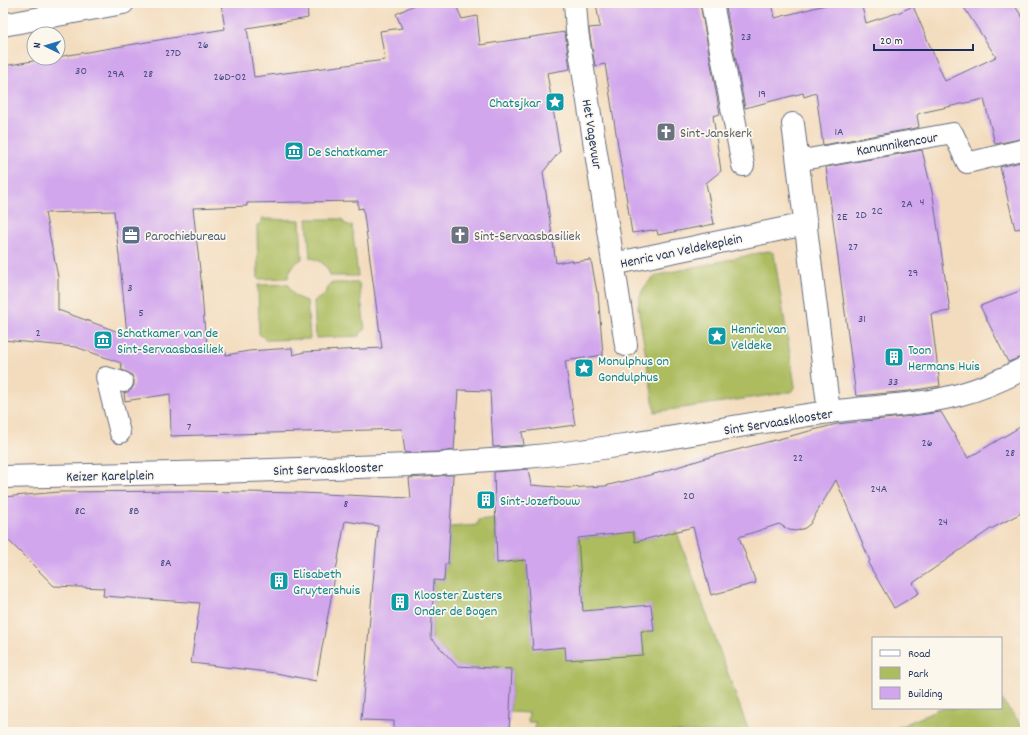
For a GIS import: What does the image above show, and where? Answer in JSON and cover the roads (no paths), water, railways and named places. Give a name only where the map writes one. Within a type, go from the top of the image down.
[{"type":"street","points":[[3,25],[123,3]]},
{"type":"street","name":"Het Vagevuur","points":[[575,3],[577,31],[613,264]]},
{"type":"street","points":[[712,3],[743,165]]},
{"type":"street","points":[[793,124],[829,412]]},
{"type":"street","name":"Kanunnikencour","points":[[797,161],[953,133],[967,163],[1025,150]]},
{"type":"street","name":"Henric van Veldekeplein","points":[[626,345],[613,264],[806,224]]},
{"type":"street","name":"Sint Servaasklooster","points":[[218,472],[443,463],[586,451],[829,412],[936,400],[957,396],[994,383],[1025,368]]},
{"type":"street","points":[[120,433],[106,377],[123,382]]},
{"type":"street","name":"Keizer Karelplein","points":[[3,477],[218,472]]},
{"type":"place","name":"Chatsjkar","points":[[555,102]]},
{"type":"place","name":"Sint-Janskerk","points":[[666,132]]},
{"type":"place","name":"De Schatkamer","points":[[294,151]]},
{"type":"place","name":"Parochiebureau","points":[[131,235]]},
{"type":"place","name":"Sint-Servaasbasiliek","points":[[460,235]]},
{"type":"place","name":"Henric van Veldeke","points":[[717,336]]},
{"type":"place","name":"Schatkamer van de Sint-Servaasbasiliek","points":[[103,340]]},
{"type":"place","name":"Toon Hermans Huis","points":[[894,357]]},
{"type":"place","name":"Monulphus on Gondulphus","points":[[584,368]]},
{"type":"place","name":"Sint-Jozefbouw","points":[[486,500]]},
{"type":"place","name":"Elisabeth Gruytershuis","points":[[279,581]]},
{"type":"place","name":"Klooster Zusters Onder de Bogen","points":[[400,602]]}]
